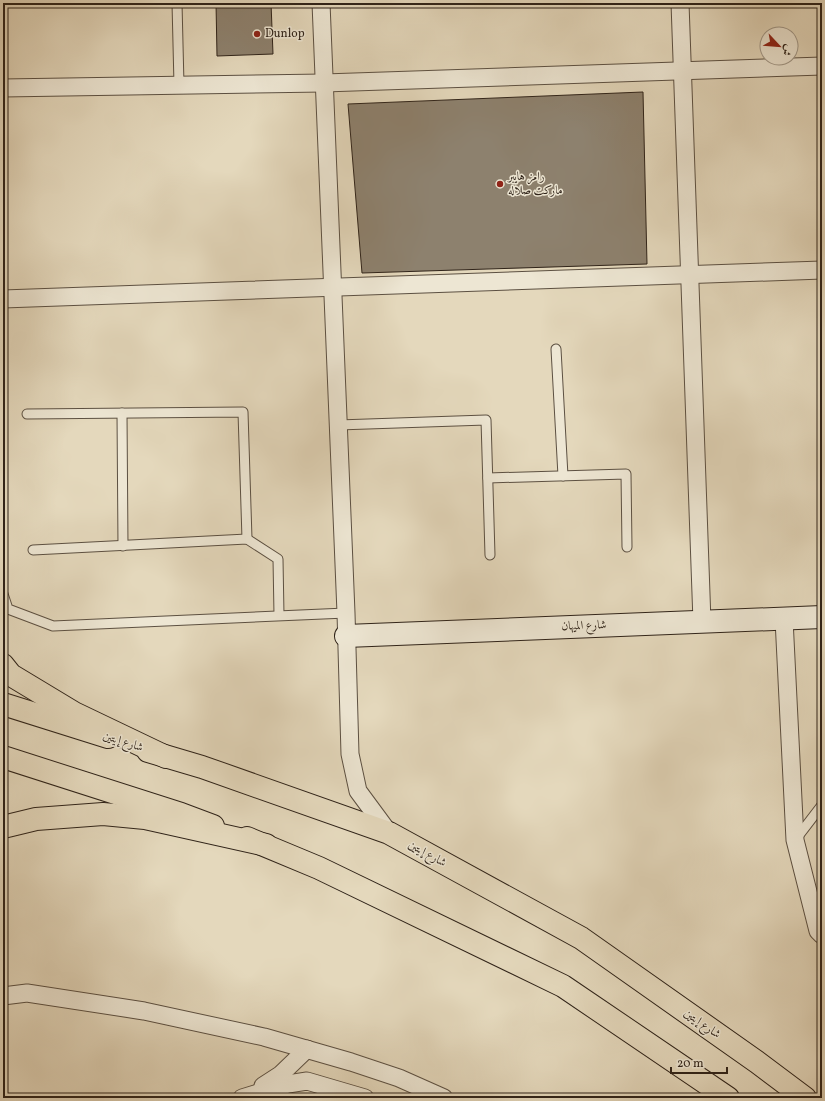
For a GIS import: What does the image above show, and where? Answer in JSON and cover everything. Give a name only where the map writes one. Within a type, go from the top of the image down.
[{"type":"main road","points":[[3,664],[11,675],[74,713],[166,757]]},
{"type":"main road","name":"شارع إيتين","points":[[3,704],[42,715],[166,757],[202,767],[389,833],[581,938],[757,1062],[805,1098]]},
{"type":"main road","points":[[3,757],[181,814],[266,845],[319,868],[563,986],[728,1098]]},
{"type":"main road","points":[[3,827],[36,819],[103,814],[145,818],[266,845]]},
{"type":"street","points":[[321,3],[346,612],[350,754],[358,791],[389,833]]},
{"type":"street","points":[[680,3],[702,622]]},
{"type":"street","points":[[3,88],[324,83],[822,66]]},
{"type":"street","points":[[3,298],[822,270]]},
{"type":"street","name":"شارع الميهان","points":[[346,636],[822,617]]},
{"type":"street","points":[[784,619],[795,840],[818,931],[822,935]]},
{"type":"street","points":[[3,996],[26,993],[144,1011],[264,1036],[399,1078],[444,1098]]},
{"type":"street","points":[[245,1097],[280,1075],[306,1049]]},
{"type":"street","points":[[245,1097],[288,1084],[307,1081],[365,1098]]},
{"type":"lane","points":[[177,3],[179,85]]},
{"type":"lane","points":[[556,349],[563,476]]},
{"type":"lane","points":[[27,414],[243,412],[246,539]]},
{"type":"lane","points":[[122,413],[123,546]]},
{"type":"lane","points":[[338,425],[486,420],[490,555]]},
{"type":"lane","points":[[488,478],[626,474],[627,547]]},
{"type":"lane","points":[[33,550],[246,539],[278,559],[279,615]]},
{"type":"lane","points":[[3,594],[8,608],[53,626],[346,612]]},
{"type":"lane","points":[[795,840],[822,805]]},
{"type":"building","points":[[216,3],[271,3],[273,54],[217,56]]},
{"type":"building","name":"رامز هايبر ماركت صلاله","points":[[643,92],[647,264],[362,273],[348,104]]},
{"type":"place","name":"Dunlop","points":[[257,34]]},
{"type":"place","name":"رامز هايبر ماركت صلاله","points":[[500,184]]}]
